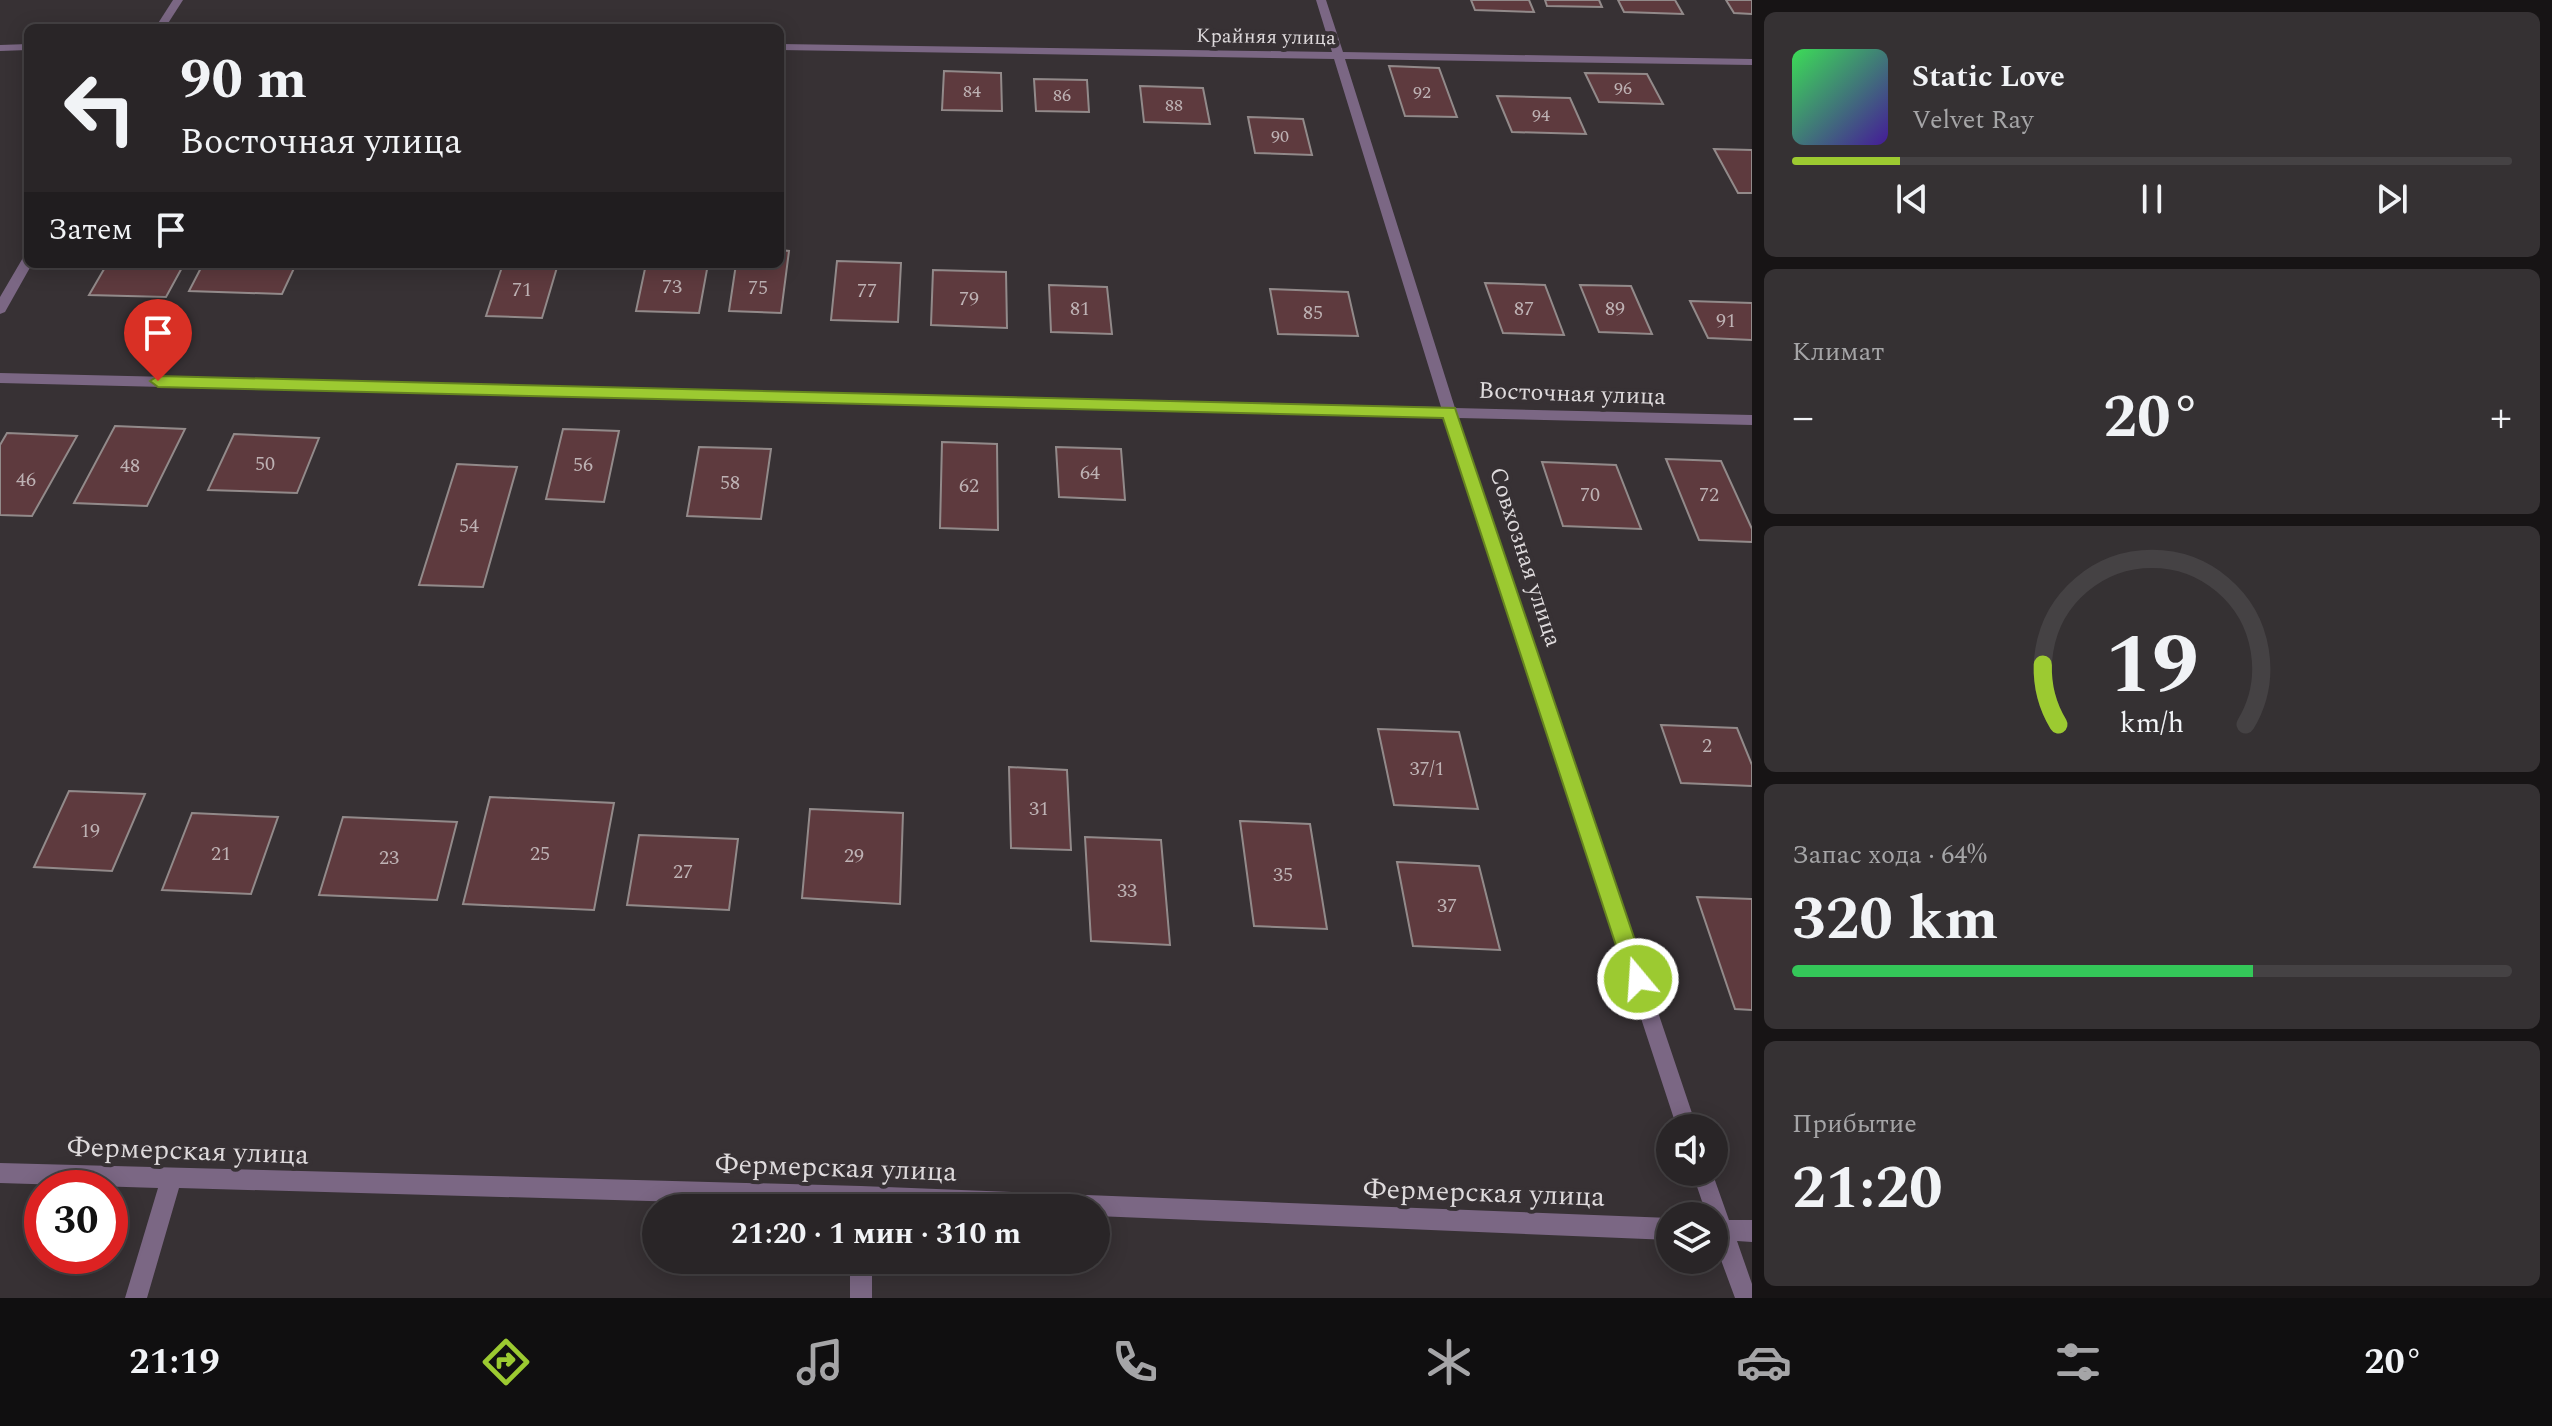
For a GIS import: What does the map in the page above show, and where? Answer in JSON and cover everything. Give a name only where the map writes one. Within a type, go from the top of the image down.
[{"type":"street","points":[[163,24],[178,0]]},
{"type":"street","name":"Совхозная улица","points":[[1321,0],[1449,412],[1682,1114]]},
{"type":"street","points":[[0,48],[24,47]]},
{"type":"street","name":"Крайняя улица","points":[[784,47],[1752,62]]},
{"type":"street","points":[[0,309],[24,266]]},
{"type":"street","name":"Восточная улица","points":[[0,378],[1752,420]]},
{"type":"street","name":"Фермерская улица","points":[[0,1173],[642,1195]]},
{"type":"street","points":[[136,1298],[171,1179]]},
{"type":"street","name":"Фермерская улица","points":[[1110,1210],[1656,1229]]},
{"type":"street","points":[[1728,1230],[1752,1231]]},
{"type":"street","points":[[1728,1254],[1746,1298]]},
{"type":"street","points":[[861,1274],[861,1298]]},
{"type":"building","points":[[1471,0],[1529,0],[1534,12],[1475,10]]},
{"type":"building","points":[[1545,0],[1599,0],[1602,7],[1547,6]]},
{"type":"building","points":[[1618,0],[1675,0],[1683,14],[1624,12]]},
{"type":"building","points":[[1726,0],[1752,0],[1752,14],[1734,13]]},
{"type":"building","points":[[1389,66],[1439,68],[1457,117],[1405,116]]},
{"type":"building","points":[[944,71],[1001,73],[1002,111],[942,110]]},
{"type":"building","points":[[1585,73],[1647,74],[1663,104],[1599,102]]},
{"type":"building","points":[[1034,79],[1087,80],[1089,112],[1036,111]]},
{"type":"building","points":[[1140,86],[1203,88],[1210,124],[1144,122]]},
{"type":"building","points":[[1497,96],[1570,98],[1586,134],[1512,132]]},
{"type":"building","points":[[1248,117],[1303,119],[1312,155],[1255,153]]},
{"type":"building","points":[[1714,149],[1752,150],[1752,193],[1738,193]]},
{"type":"building","points":[[784,250],[789,251],[781,313],[729,311],[735,268],[784,268]]},
{"type":"building","points":[[837,261],[901,263],[898,322],[831,320]]},
{"type":"building","points":[[105,268],[182,268],[166,297],[89,295]]},
{"type":"building","points":[[201,268],[294,268],[282,294],[189,291]]},
{"type":"building","points":[[502,268],[557,268],[542,318],[486,316]]},
{"type":"building","points":[[645,268],[707,268],[699,313],[636,311]]},
{"type":"building","points":[[933,270],[1006,272],[1007,328],[931,325]]},
{"type":"building","points":[[1485,283],[1545,285],[1564,335],[1503,333]]},
{"type":"building","points":[[1049,285],[1107,287],[1112,334],[1051,332]]},
{"type":"building","points":[[1580,285],[1631,286],[1652,334],[1599,332]]},
{"type":"building","points":[[1270,289],[1348,292],[1358,336],[1278,334]]},
{"type":"building","points":[[1690,301],[1752,303],[1752,340],[1708,338]]},
{"type":"building","points":[[115,426],[185,429],[147,506],[74,503]]},
{"type":"building","points":[[563,429],[619,431],[604,502],[546,499]]},
{"type":"building","points":[[7,433],[77,436],[32,516],[0,515],[0,445]]},
{"type":"building","points":[[234,434],[319,438],[297,493],[208,490]]},
{"type":"building","points":[[942,442],[997,444],[998,530],[940,528]]},
{"type":"building","points":[[699,447],[771,449],[761,519],[687,516]]},
{"type":"building","points":[[1056,447],[1121,449],[1125,500],[1059,497]]},
{"type":"building","points":[[1666,459],[1721,461],[1752,529],[1752,542],[1699,540]]},
{"type":"building","points":[[1542,462],[1616,465],[1641,529],[1563,526]]},
{"type":"building","points":[[457,464],[517,467],[483,587],[419,585]]},
{"type":"building","points":[[1661,725],[1737,728],[1752,765],[1752,786],[1681,783]]},
{"type":"building","points":[[1378,729],[1459,732],[1478,809],[1394,805]]},
{"type":"building","points":[[1009,767],[1067,770],[1071,850],[1011,848]]},
{"type":"building","points":[[69,791],[145,794],[112,871],[34,867]]},
{"type":"building","points":[[490,797],[614,803],[594,910],[463,904]]},
{"type":"building","points":[[810,809],[903,813],[900,904],[802,898]]},
{"type":"building","points":[[192,813],[278,817],[251,894],[162,890]]},
{"type":"building","points":[[343,817],[457,822],[437,900],[319,895]]},
{"type":"building","points":[[1240,821],[1310,824],[1327,929],[1254,926]]},
{"type":"building","points":[[639,835],[738,839],[729,910],[627,905]]},
{"type":"building","points":[[1085,837],[1161,840],[1170,945],[1091,941]]},
{"type":"building","points":[[1397,862],[1479,866],[1500,950],[1413,946]]},
{"type":"building","points":[[1697,897],[1752,899],[1752,1010],[1735,1009]]},
{"type":"route","points":[[158,381],[1449,412],[1638,979]]}]
